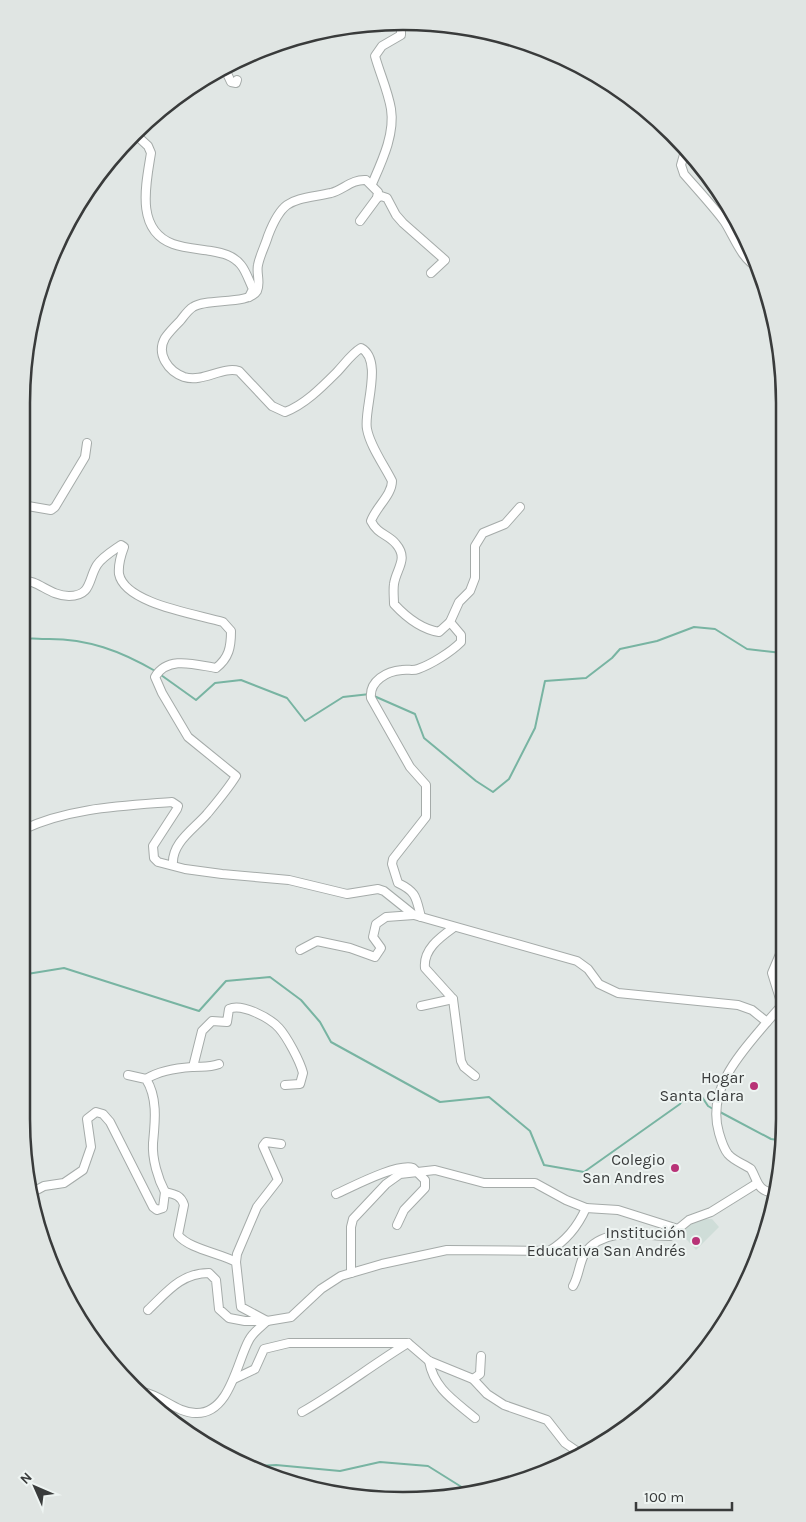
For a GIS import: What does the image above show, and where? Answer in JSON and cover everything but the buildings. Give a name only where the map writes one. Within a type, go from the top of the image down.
[{"type":"street","points":[[372,184],[384,157],[390,131],[392,110],[375,56],[382,46],[400,35],[401,30]]},
{"type":"street","points":[[227,74],[231,82],[236,82],[237,80]]},
{"type":"street","points":[[140,138],[148,146],[151,153],[145,203],[150,225],[160,238],[174,244],[226,253],[234,258],[241,265],[252,289],[250,297]]},
{"type":"street","points":[[683,157],[681,165],[684,174],[724,222],[746,256]]},
{"type":"street","points":[[360,221],[377,198],[378,192],[366,180],[356,181],[338,191],[297,200],[279,210],[258,265],[259,287],[253,296],[200,303],[191,308],[165,338],[162,350],[164,360],[169,368],[184,377],[204,377],[234,370],[239,371],[272,406],[285,412],[298,407],[335,374],[356,350],[361,348],[366,350],[369,355],[373,384],[366,427],[392,481],[390,491],[374,512],[371,521],[375,529],[396,543],[402,555],[402,564],[394,584],[394,604],[404,615],[429,630],[439,632],[450,622],[459,602],[470,591],[475,578],[475,546],[483,533],[505,524],[520,508]]},
{"type":"street","points":[[377,198],[381,196],[387,198],[396,215],[403,223],[444,258],[445,263],[431,273]]},
{"type":"street","points":[[30,506],[51,510],[55,508],[85,457],[87,442]]},
{"type":"street","points":[[30,581],[58,596],[76,596],[89,586],[96,565],[121,545],[124,547],[120,558],[119,574],[126,586],[140,598],[223,622],[231,631],[231,646],[224,662],[216,668],[168,664],[160,669],[155,677],[162,693],[188,737],[236,776],[206,815],[176,848],[173,865]]},
{"type":"street","points":[[417,916],[415,894],[412,890],[398,883],[392,864],[397,852],[426,817],[426,785],[410,767],[371,698],[370,691],[374,684],[388,674],[402,670],[419,669],[455,649],[461,642],[461,635],[450,622]]},
{"type":"street","points":[[30,826],[42,821],[75,813],[172,802],[178,806],[153,846],[154,858],[158,862],[185,869],[236,876],[289,880],[347,894],[378,889],[384,891],[417,916],[453,928],[513,942],[577,961],[588,969],[599,984],[618,993],[738,1005],[752,1010],[767,1022]]},
{"type":"street","points":[[300,950],[317,941],[350,948],[374,957],[381,948],[373,937],[376,924],[386,917],[417,916]]},
{"type":"street","points":[[453,928],[428,951],[424,962],[425,968],[453,999],[461,1061],[464,1067],[475,1076]]},
{"type":"street","points":[[776,964],[772,973],[776,986]]},
{"type":"street","points":[[421,1006],[453,999]]},
{"type":"street","points":[[193,1066],[202,1031],[212,1021],[227,1022],[229,1009],[237,1008],[266,1019],[276,1025],[284,1035],[303,1073],[300,1084],[286,1084]]},
{"type":"street","points":[[769,1192],[756,1184],[751,1169],[729,1155],[716,1121],[717,1103],[731,1067],[743,1049],[776,1012]]},
{"type":"street","points":[[128,1075],[146,1079],[159,1073],[193,1066],[207,1068],[219,1064]]},
{"type":"street","points":[[37,1190],[44,1186],[64,1183],[83,1170],[91,1148],[87,1119],[99,1112],[110,1122],[153,1207],[158,1210],[163,1208],[165,1192],[157,1173],[154,1156],[155,1107],[146,1079]]},
{"type":"street","points":[[268,1321],[240,1307],[236,1262],[237,1254],[257,1207],[278,1180],[263,1146],[266,1142],[281,1144]]},
{"type":"street","points":[[336,1194],[354,1183],[407,1166],[417,1171],[425,1180],[426,1188],[404,1210],[397,1224]]},
{"type":"street","points":[[351,1273],[351,1227],[353,1219],[386,1184],[400,1174],[417,1171],[435,1170],[484,1183],[535,1183],[566,1200],[586,1208],[618,1210],[678,1229]]},
{"type":"street","points":[[573,1286],[586,1252],[602,1239],[619,1234],[670,1236],[689,1220],[711,1212],[756,1184]]},
{"type":"street","points":[[165,1192],[175,1194],[182,1200],[184,1205],[178,1232],[182,1240],[236,1262]]},
{"type":"street","points":[[148,1310],[184,1277],[194,1273],[209,1272],[216,1280],[219,1309],[229,1318],[245,1321],[268,1321],[291,1318],[321,1289],[341,1276],[351,1273],[447,1250],[549,1251],[559,1245],[571,1233],[586,1208]]},
{"type":"street","points":[[156,1398],[182,1410],[196,1413],[204,1412],[221,1399],[234,1379],[250,1338],[268,1321]]},
{"type":"street","points":[[234,1379],[255,1369],[262,1352],[270,1346],[289,1343],[408,1343],[429,1361],[473,1379],[487,1394],[504,1405],[547,1420],[565,1442],[576,1450]]},
{"type":"street","points":[[302,1412],[338,1391],[363,1371],[408,1343]]},
{"type":"street","points":[[473,1379],[480,1374],[481,1356]]},
{"type":"street","points":[[429,1361],[436,1382],[454,1403],[475,1418]]},
{"type":"shaded area","name":"Institución Educativa San Andrés","points":[[695,1219],[712,1219],[719,1227],[696,1250],[680,1232]]},
{"type":"waterway","points":[[374,696],[415,714],[424,738],[476,781],[493,792],[509,779],[535,728],[545,681],[586,678],[612,658],[620,649],[657,641],[694,627],[715,629],[747,649],[776,652]]},
{"type":"waterway","points":[[30,638],[60,639],[89,643],[117,652],[157,672]]},
{"type":"waterway","points":[[161,675],[196,700],[215,683],[241,680],[287,698],[305,721],[343,697],[370,694]]},
{"type":"waterway","points":[[30,974],[64,968],[199,1011],[226,981],[270,977],[301,1000],[320,1022],[331,1042],[440,1102],[489,1097],[530,1131],[544,1165],[584,1172],[680,1104],[688,1092],[700,1094],[708,1106],[713,1109]]},
{"type":"waterway","points":[[720,1112],[775,1140]]},
{"type":"waterway","points":[[265,1466],[340,1471],[380,1462],[428,1466],[462,1487]]},
{"type":"place","name":"Hogar Santa Clara","points":[[754,1086]]},
{"type":"place","name":"Colegio San Andres","points":[[675,1168]]},
{"type":"place","name":"Institución Educativa San Andrés","points":[[696,1241]]}]
